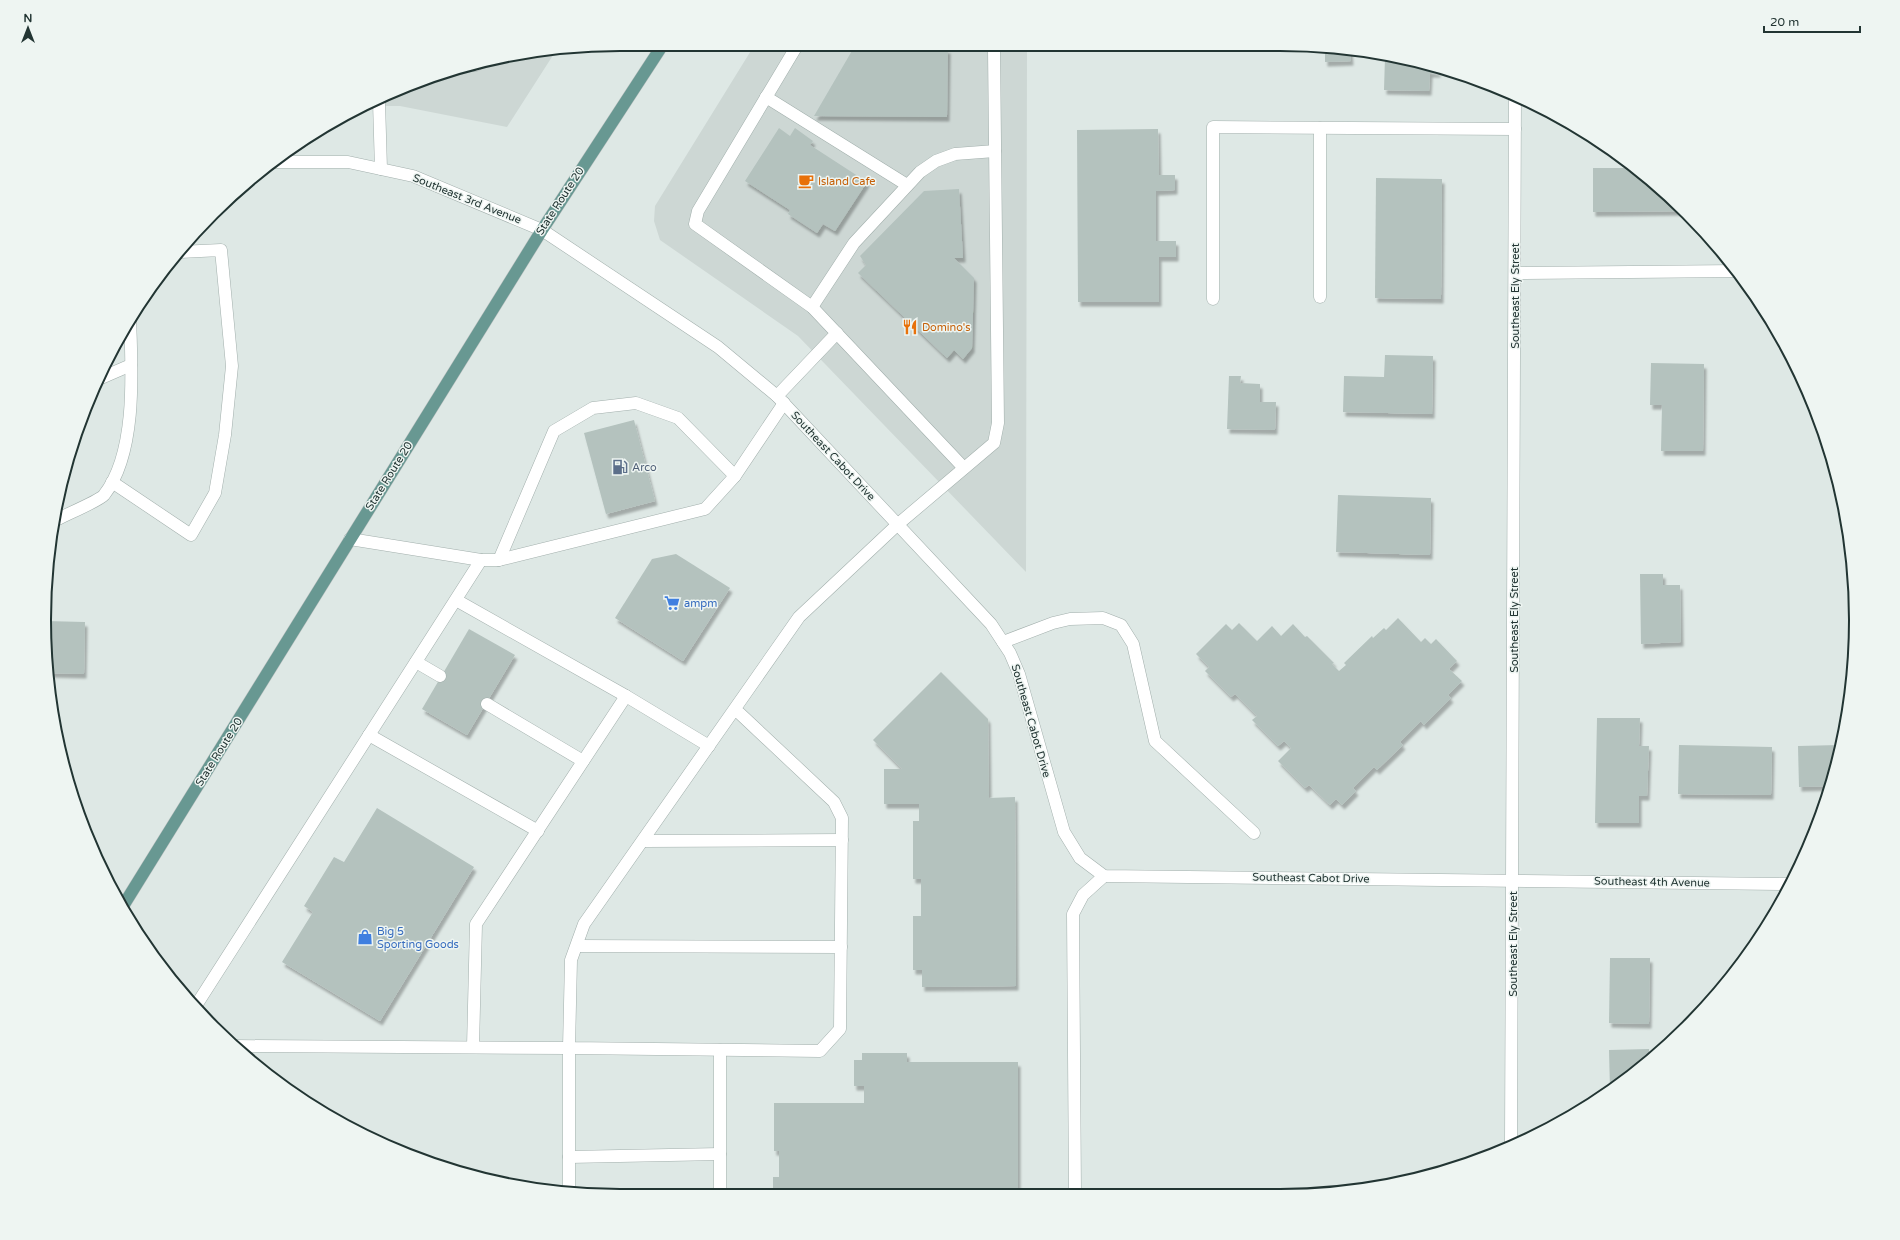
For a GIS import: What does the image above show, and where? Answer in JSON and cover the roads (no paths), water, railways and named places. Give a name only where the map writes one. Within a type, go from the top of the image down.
[{"type":"main road","name":"State Route 20","points":[[126,902],[542,230],[659,51]]},
{"type":"street","points":[[794,51],[698,212],[696,224],[812,307],[964,468]]},
{"type":"street","points":[[570,1187],[569,1048],[571,960],[584,924],[799,617],[897,525],[994,443],[998,423],[994,51]]},
{"type":"street","points":[[766,97],[907,185]]},
{"type":"street","name":"Southeast Ely Street","points":[[1511,1140],[1515,102]]},
{"type":"street","points":[[379,105],[381,169]]},
{"type":"street","points":[[1213,299],[1213,127],[1515,129]]},
{"type":"street","points":[[1320,128],[1320,297]]},
{"type":"street","points":[[812,307],[854,243],[920,172],[936,161],[955,154],[995,151]]},
{"type":"street","name":"Southeast 3rd Avenue","points":[[284,162],[348,162],[413,176],[542,230]]},
{"type":"street","name":"Southeast Cabot Drive","points":[[542,230],[718,347],[780,400],[991,624],[1010,653],[1019,674],[1064,832],[1080,858],[1104,876],[1513,880]]},
{"type":"street","points":[[112,482],[191,535],[215,493],[225,435],[232,366],[220,250],[187,252]]},
{"type":"street","points":[[1515,273],[1729,271]]},
{"type":"street","points":[[61,518],[103,496],[120,468],[130,416],[130,330]]},
{"type":"street","points":[[350,539],[481,560],[498,560],[705,509],[735,476],[780,400],[837,334]]},
{"type":"street","points":[[107,375],[131,365]]},
{"type":"street","points":[[498,560],[554,432],[593,408],[636,403],[678,418],[735,476]]},
{"type":"street","points":[[198,1002],[481,560]]},
{"type":"street","points":[[456,600],[626,696],[709,746]]},
{"type":"street","points":[[1003,642],[1053,623],[1070,619],[1103,618],[1121,625],[1133,644],[1156,741],[1254,833]]},
{"type":"street","points":[[416,662],[440,676]]},
{"type":"street","points":[[473,1047],[476,924],[626,696]]},
{"type":"street","points":[[487,704],[584,761]]},
{"type":"street","points":[[243,1046],[820,1050],[840,1029],[842,818],[834,802],[735,709]]},
{"type":"street","points":[[370,735],[538,830]]},
{"type":"street","points":[[643,841],[842,840]]},
{"type":"street","points":[[1075,1189],[1073,914],[1083,895],[1104,876]]},
{"type":"street","name":"Southeast 4th Avenue","points":[[1513,880],[1784,884]]},
{"type":"street","points":[[577,946],[841,947]]},
{"type":"street","points":[[720,1050],[720,1189]]},
{"type":"street","points":[[569,1157],[720,1154]]},
{"type":"place","name":"Island Cafe","points":[[806,181]]},
{"type":"place","name":"Domino's","points":[[910,327]]},
{"type":"place","name":"Arco","points":[[620,467]]},
{"type":"place","name":"ampm","points":[[672,603]]},
{"type":"place","name":"Big 5 Sporting Goods","points":[[365,937]]}]
